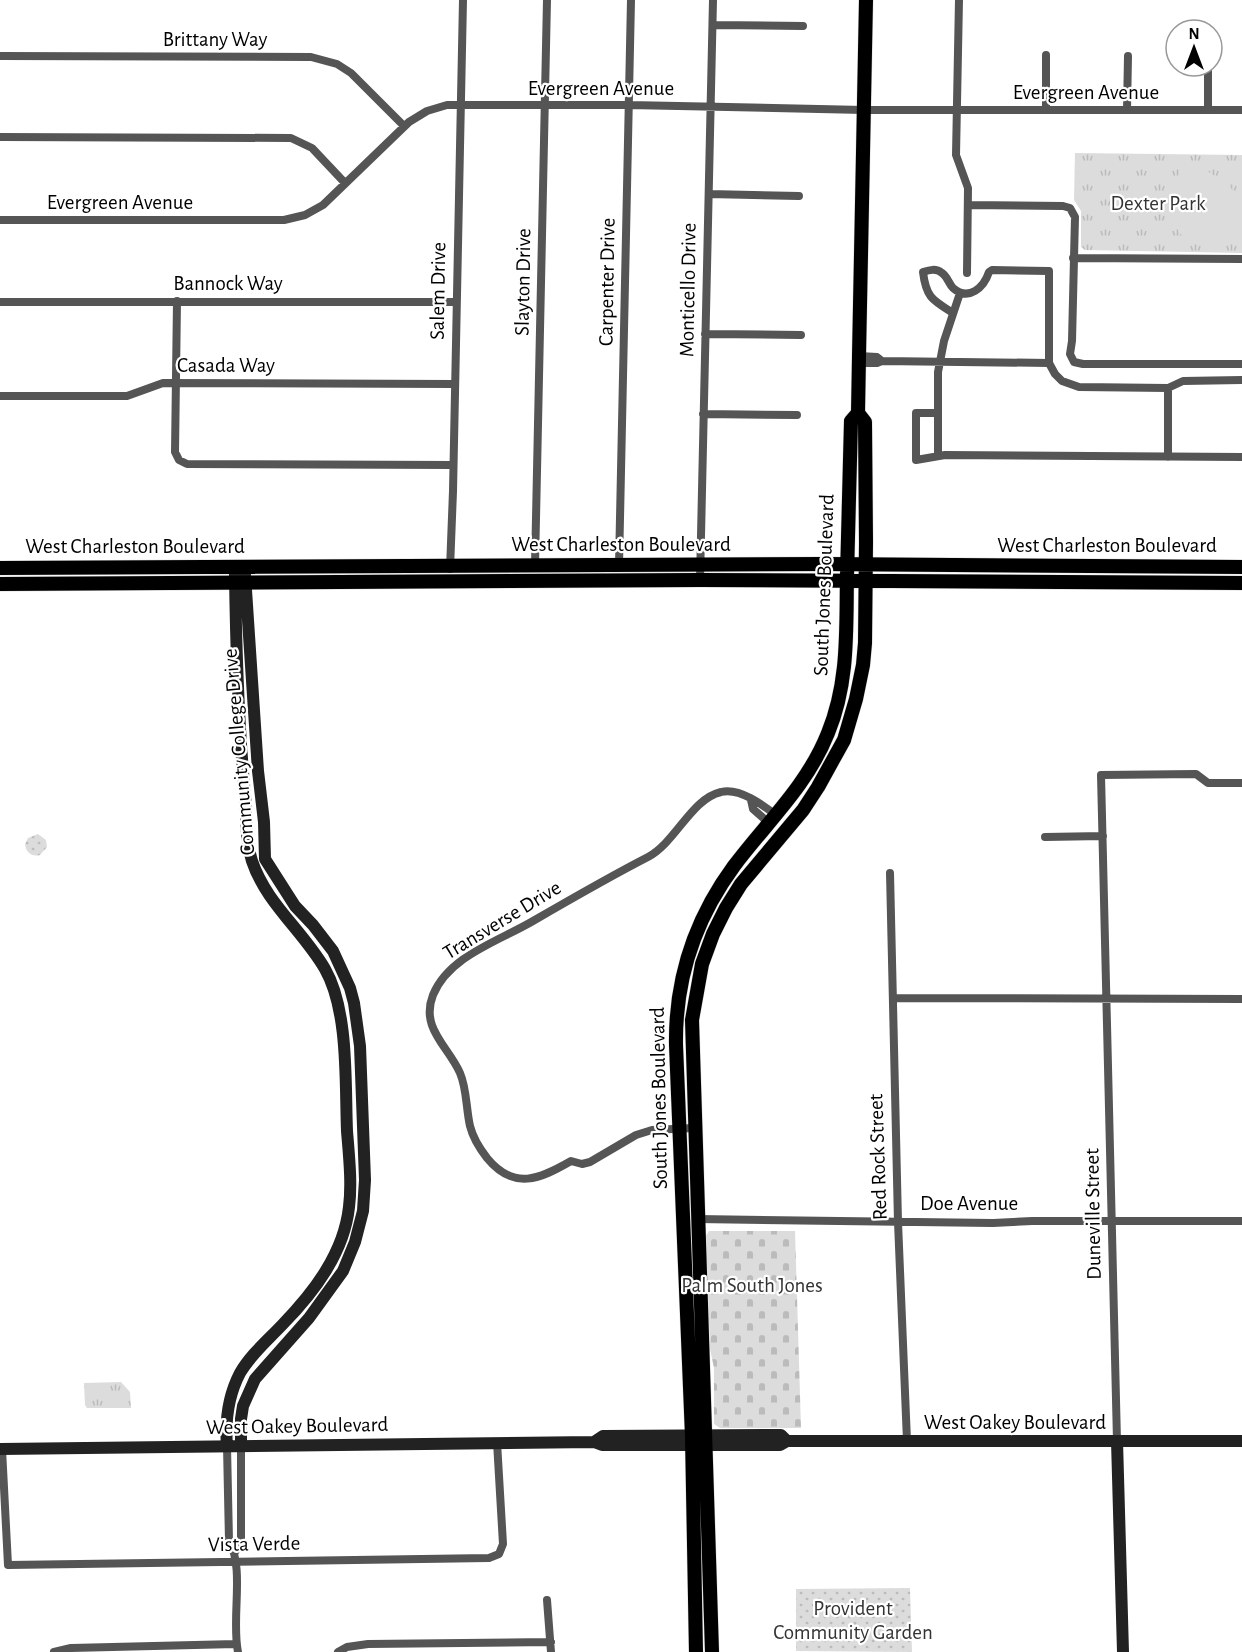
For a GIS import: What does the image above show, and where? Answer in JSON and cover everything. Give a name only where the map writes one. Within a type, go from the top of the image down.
[{"type":"main road","name":"South Jones Boulevard","points":[[696,1652],[697,1219],[692,1029],[696,992],[707,950],[726,908],[741,884],[803,810],[822,781],[844,740],[863,664],[866,564],[865,422],[858,413],[866,0]]},
{"type":"main road","name":"South Jones Boulevard","points":[[711,1652],[678,1128],[676,1030],[680,988],[689,950],[705,913],[735,866],[802,784],[820,751],[838,702],[847,647],[851,421],[858,413]]},
{"type":"main road","name":"West Charleston Boulevard","points":[[0,568],[847,564],[1242,567]]},
{"type":"main road","points":[[604,582],[612,573],[643,565]]},
{"type":"main road","points":[[1111,565],[1111,581]]},
{"type":"main road","name":"West Charleston Boulevard","points":[[0,584],[700,580],[1242,583]]},
{"type":"main road","points":[[777,816],[785,830]]},
{"type":"main road","points":[[775,843],[774,831],[778,823],[777,816]]},
{"type":"main road","points":[[680,988],[696,992]]},
{"type":"street","name":"Salem Drive","points":[[445,582],[451,566],[463,0]]},
{"type":"street","name":"Slayton Drive","points":[[535,565],[547,0]]},
{"type":"street","name":"Carpenter Drive","points":[[619,565],[631,0]]},
{"type":"street","name":"Monticello Drive","points":[[700,580],[713,0]]},
{"type":"street","points":[[959,0],[956,155],[968,188],[967,273]]},
{"type":"street","points":[[713,25],[803,26]]},
{"type":"street","name":"Brittany Way","points":[[0,56],[311,57],[337,64],[351,73],[404,126]]},
{"type":"street","points":[[1046,56],[1046,110]]},
{"type":"street","points":[[1127,110],[1128,56]]},
{"type":"street","points":[[1208,78],[1208,110]]},
{"type":"street","name":"Evergreen Avenue","points":[[0,219],[284,220],[305,215],[323,205],[404,126],[427,111],[447,105],[628,105],[864,110],[1242,110]]},
{"type":"street","points":[[0,137],[291,138],[312,148],[345,183]]},
{"type":"street","points":[[709,194],[799,196]]},
{"type":"street","points":[[968,205],[1070,208],[1075,217],[1070,354],[1074,362],[1083,364],[1242,364]]},
{"type":"street","points":[[1074,258],[1242,259]]},
{"type":"street","points":[[953,312],[932,300],[925,288],[923,272],[930,270],[943,273],[949,284],[960,293],[975,292],[983,285],[992,270],[1049,271],[1049,363],[1054,374],[1070,386],[1168,388],[1183,381],[1242,381]]},
{"type":"street","points":[[938,456],[938,372],[960,293]]},
{"type":"street","points":[[177,301],[175,452],[179,460],[187,464],[453,465]]},
{"type":"street","name":"Bannock Way","points":[[0,302],[456,302]]},
{"type":"street","points":[[705,334],[801,335]]},
{"type":"street","points":[[859,360],[877,357],[882,361],[1049,363]]},
{"type":"street","name":"Casada Way","points":[[0,396],[127,396],[157,385],[175,383],[454,384]]},
{"type":"street","points":[[1168,388],[1168,457]]},
{"type":"street","points":[[937,413],[916,413],[916,460],[938,456],[1242,457]]},
{"type":"street","points":[[703,414],[797,415]]},
{"type":"street","name":"Community College Drive","points":[[227,1446],[226,1419],[239,1376],[248,1360],[311,1293],[322,1278],[337,1247],[349,1207],[340,1010],[331,980],[308,942],[262,884],[247,840],[243,776],[240,567]]},
{"type":"street","name":"Community College Drive","points":[[240,583],[264,822],[265,859],[295,906],[333,951],[345,975],[354,1003],[360,1046],[364,1156],[363,1211],[351,1255],[327,1295],[255,1378],[243,1406],[241,1446]]},
{"type":"street","name":"Duneville Street","points":[[1123,1652],[1101,775],[1196,774],[1208,783],[1242,783]]},
{"type":"street","name":"Transverse Drive","points":[[694,1128],[652,1130],[636,1135],[590,1162],[582,1164],[571,1161],[538,1177],[520,1179],[504,1173],[483,1152],[470,1129],[461,1075],[436,1037],[431,1024],[430,1003],[442,978],[471,955],[663,847],[714,794],[732,790],[759,802],[777,816]]},
{"type":"street","points":[[245,796],[260,796]]},
{"type":"street","points":[[1045,837],[1103,836]]},
{"type":"street","name":"Red Rock Street","points":[[890,873],[898,1222],[908,1441]]},
{"type":"street","points":[[331,980],[345,975]]},
{"type":"street","points":[[894,998],[1242,999]]},
{"type":"street","points":[[348,1155],[364,1156]]},
{"type":"street","name":"Doe Avenue","points":[[697,1219],[993,1223],[1242,1221]]},
{"type":"street","points":[[337,1247],[351,1255]]},
{"type":"street","points":[[256,1352],[268,1362]]},
{"type":"street","name":"West Oakey Boulevard","points":[[1,1449],[594,1442],[603,1436],[780,1445],[787,1441],[1242,1441]]},
{"type":"street","name":"Vista Verde","points":[[1,1449],[8,1565],[489,1558],[499,1554],[503,1544],[497,1443]]},
{"type":"street","points":[[54,1652],[71,1648],[138,1650],[237,1648],[236,1562],[235,1552],[229,1542],[227,1446]]},
{"type":"street","points":[[235,1552],[241,1541],[241,1446]]},
{"type":"street","points":[[547,1600],[551,1652]]},
{"type":"street","points":[[338,1652],[347,1647],[368,1644],[551,1642]]},
{"type":"green space","name":"Dexter Park","points":[[1075,153],[1242,155],[1242,253],[1085,250],[1081,247],[1081,211],[1074,200]]},
{"type":"green space","points":[[1179,167],[1192,167],[1209,172],[1231,188],[1242,204],[1242,238],[1184,238],[1178,231]]},
{"type":"green space","points":[[38,834],[46,840],[47,847],[40,855],[30,854],[25,844],[28,838]]},
{"type":"green space","name":"Palm South Jones","points":[[709,1231],[795,1231],[801,1428],[720,1428],[714,1424],[714,1368],[710,1349],[706,1236]]},
{"type":"green space","points":[[121,1382],[130,1392],[131,1408],[87,1408],[84,1383]]},
{"type":"green space","name":"Provident Community Garden","points":[[910,1588],[912,1652],[796,1651],[796,1589]]}]
